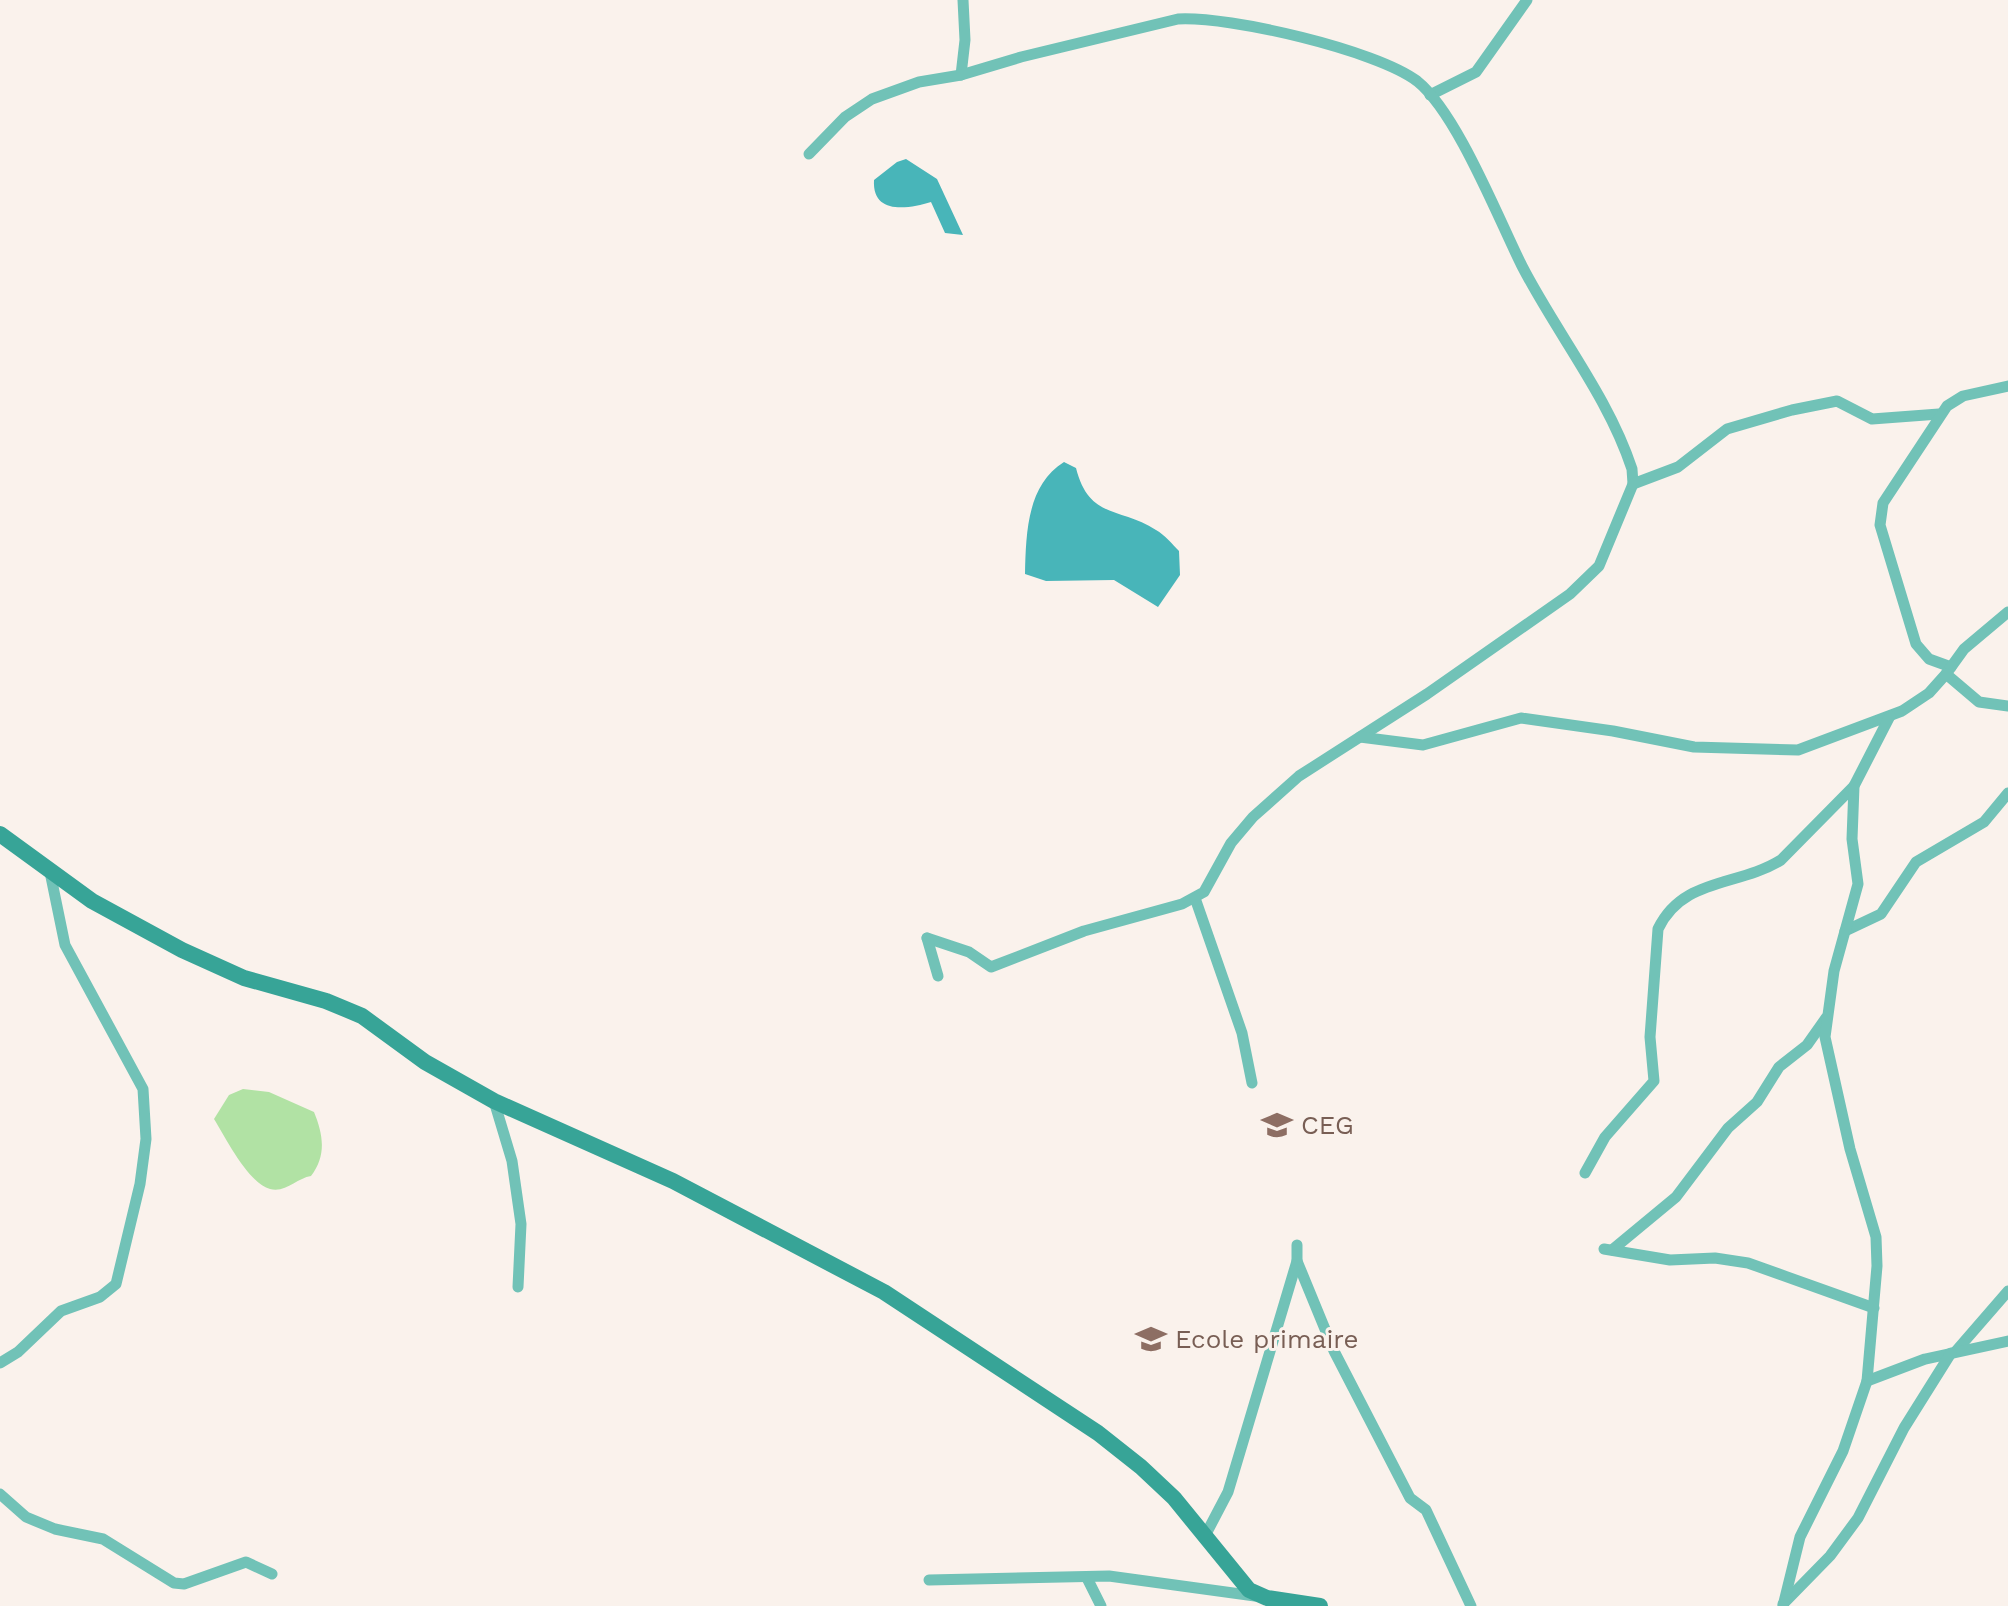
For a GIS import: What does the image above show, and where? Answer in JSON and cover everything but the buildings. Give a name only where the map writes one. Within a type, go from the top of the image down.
[{"type":"street","points":[[961,75],[965,40],[963,0]]},
{"type":"street","points":[[1430,95],[1476,72],[1527,0]]},
{"type":"street","points":[[809,154],[845,117],[872,99],[919,82],[961,75],[1178,19],[1204,18],[1247,24],[1384,62],[1411,77],[1430,95],[1477,173],[1523,267],[1594,389],[1628,457],[1633,484],[1599,566],[1570,594],[1299,776],[1253,817],[1231,843],[1212,882],[1195,898],[1084,931],[991,967],[969,952],[927,938],[938,976]]},
{"type":"street","points":[[2008,386],[1963,396],[1939,414],[1883,503],[1880,525],[1916,644],[1979,702],[2008,706]]},
{"type":"street","points":[[1633,484],[1678,467],[1727,429],[1804,407],[1837,401],[1872,419],[1939,414]]},
{"type":"street","points":[[1360,737],[1423,745],[1521,718],[1603,729],[1694,747],[1798,750],[1890,716],[1917,702],[1948,671],[1964,649],[2008,612]]},
{"type":"street","points":[[1585,1173],[1605,1137],[1654,1081],[1650,1037],[1658,929],[1664,916],[1683,896],[1767,869],[1781,860],[1854,786],[1890,716]]},
{"type":"street","points":[[1783,1605],[1800,1537],[1843,1451],[1867,1381],[1874,1308],[1876,1237],[1850,1149],[1825,1037],[1834,971],[1858,884],[1852,839],[1854,786]]},
{"type":"street","points":[[1845,931],[1881,914],[1916,862],[1984,822],[2008,793]]},
{"type":"street","points":[[0,834],[92,901],[217,966],[362,1016],[425,1062],[494,1101],[673,1181],[884,1292],[1098,1433],[1152,1477],[1206,1534],[1241,1583],[1267,1598]]},
{"type":"street","points":[[0,1363],[18,1352],[61,1311],[100,1297],[116,1284],[123,1269],[146,1139],[143,1089],[65,945],[50,872]]},
{"type":"street","points":[[1195,898],[1242,1033],[1252,1083]]},
{"type":"street","points":[[1827,1015],[1811,1040],[1784,1061],[1757,1102],[1728,1128],[1672,1201],[1608,1250],[1670,1260],[1715,1258],[1748,1263],[1874,1308]]},
{"type":"street","points":[[494,1101],[512,1161],[521,1224],[518,1287]]},
{"type":"street","points":[[1206,1534],[1228,1492],[1297,1261],[1297,1245]]},
{"type":"street","points":[[1297,1261],[1334,1351],[1410,1498],[1426,1510],[1471,1606]]},
{"type":"street","points":[[1783,1605],[1830,1556],[1858,1518],[1904,1428],[1954,1352],[2008,1291]]},
{"type":"street","points":[[1867,1381],[1954,1352],[2008,1341]]},
{"type":"street","points":[[0,1494],[26,1517],[55,1529],[103,1539],[174,1583],[184,1584],[246,1562],[272,1574]]},
{"type":"street","points":[[929,1580],[1109,1576],[1320,1606]]},
{"type":"street","points":[[1087,1578],[1101,1606]]},
{"type":"green space","points":[[243,1089],[269,1092],[314,1112],[322,1144],[311,1176],[276,1190],[262,1185],[246,1169],[214,1119],[229,1095]]},
{"type":"water","points":[[906,159],[937,179],[963,235],[945,233],[931,202],[893,207],[879,199],[874,180],[897,162]]},
{"type":"water","points":[[1064,462],[1076,468],[1082,485],[1098,504],[1156,530],[1179,551],[1180,575],[1158,607],[1114,580],[1046,581],[1025,574],[1031,511],[1042,483]]},
{"type":"place","name":"CEG","points":[[1277,1125]]},
{"type":"place","name":"Ecole primaire","points":[[1151,1339]]}]
